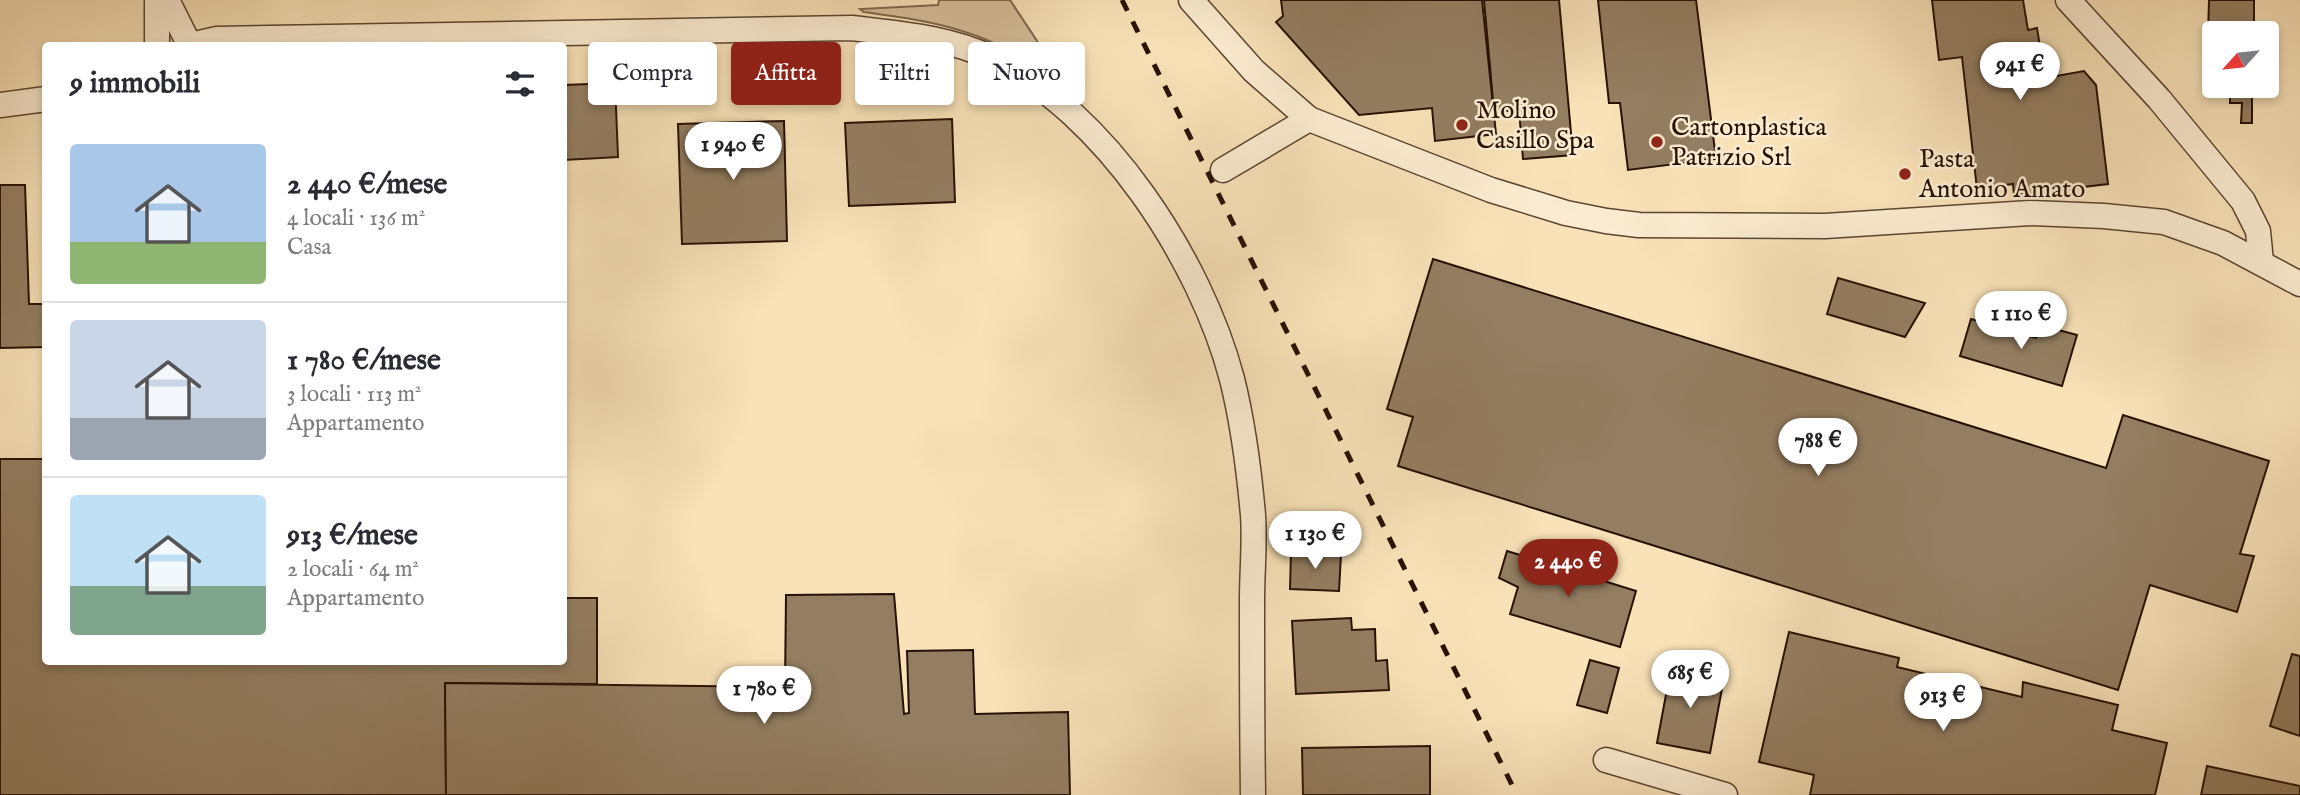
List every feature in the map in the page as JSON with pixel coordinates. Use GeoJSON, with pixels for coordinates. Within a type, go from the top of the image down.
{"type":"FeatureCollection","features":[{"type":"Feature","properties":{"kind":"street"},"geometry":{"type":"LineString","coordinates":[[157,42],[158,0]]}},
{"type":"Feature","properties":{"kind":"street"},"geometry":{"type":"LineString","coordinates":[[167,0],[187,42]]}},
{"type":"Feature","properties":{"kind":"street"},"geometry":{"type":"LineString","coordinates":[[1191,0],[1254,71],[1309,119],[1491,190],[1566,213],[1639,225],[1825,226],[2030,214],[2104,216],[2164,222],[2222,243],[2300,284]]}},
{"type":"Feature","properties":{"kind":"street"},"geometry":{"type":"LineString","coordinates":[[2068,0],[2159,99],[2243,201],[2258,231],[2261,262]]}},
{"type":"Feature","properties":{"kind":"street"},"geometry":{"type":"LineString","coordinates":[[210,42],[231,39],[852,28],[952,44],[991,58],[1023,76],[1094,136],[1124,169],[1154,211],[1210,318],[1232,380],[1253,517],[1252,795]]}},
{"type":"Feature","properties":{"kind":"street"},"geometry":{"type":"LineString","coordinates":[[0,105],[42,100]]}},
{"type":"Feature","properties":{"kind":"street"},"geometry":{"type":"LineString","coordinates":[[1223,170],[1309,119]]}},
{"type":"Feature","properties":{"kind":"street"},"geometry":{"type":"LineString","coordinates":[[1606,760],[1725,795]]}},
{"type":"Feature","properties":{"kind":"shaded area"},"geometry":{"type":"Polygon","coordinates":[[[939,0],[1010,0],[1038,42],[991,42],[960,30],[913,19],[864,12],[860,9],[938,5],[939,0]]]}},
{"type":"Feature","properties":{"kind":"building"},"geometry":{"type":"Polygon","coordinates":[[[1281,0],[1482,0],[1496,134],[1435,141],[1432,108],[1359,115],[1276,22],[1283,16],[1281,0]]]}},
{"type":"Feature","properties":{"kind":"building"},"geometry":{"type":"Polygon","coordinates":[[[1484,0],[1559,0],[1573,155],[1523,159],[1519,110],[1494,112],[1484,0]]]}},
{"type":"Feature","properties":{"kind":"building"},"geometry":{"type":"Polygon","coordinates":[[[1598,0],[1696,0],[1716,159],[1628,170],[1620,103],[1609,103],[1598,0]]]}},
{"type":"Feature","properties":{"kind":"building"},"geometry":{"type":"Polygon","coordinates":[[[1932,0],[2023,0],[2028,30],[2037,28],[2045,78],[2084,71],[2096,85],[2108,184],[2014,195],[2013,184],[1977,189],[1962,57],[1939,60],[1932,0]]]}},
{"type":"Feature","properties":{"kind":"building"},"geometry":{"type":"Polygon","coordinates":[[[2209,0],[2254,0],[2254,21],[2208,21],[2209,0]]]}},
{"type":"Feature","properties":{"kind":"building"},"geometry":{"type":"Polygon","coordinates":[[[588,84],[588,105],[616,105],[618,157],[567,160],[567,85],[588,84]]]}},
{"type":"Feature","properties":{"kind":"building"},"geometry":{"type":"Polygon","coordinates":[[[2230,98],[2252,98],[2252,123],[2241,123],[2242,103],[2230,103],[2230,98]]]}},
{"type":"Feature","properties":{"kind":"building"},"geometry":{"type":"Polygon","coordinates":[[[952,119],[955,202],[849,206],[845,123],[952,119]]]}},
{"type":"Feature","properties":{"kind":"building"},"geometry":{"type":"Polygon","coordinates":[[[784,121],[787,241],[682,244],[678,124],[784,121]]]}},
{"type":"Feature","properties":{"kind":"building"},"geometry":{"type":"Polygon","coordinates":[[[0,185],[25,185],[29,304],[42,304],[42,347],[0,348],[0,185]]]}},
{"type":"Feature","properties":{"kind":"building"},"geometry":{"type":"Polygon","coordinates":[[[1433,259],[2106,468],[2123,415],[2269,461],[2240,554],[2254,556],[2237,612],[2150,585],[2118,690],[1398,466],[1413,417],[1387,409],[1433,259]]]}},
{"type":"Feature","properties":{"kind":"building"},"geometry":{"type":"Polygon","coordinates":[[[1838,278],[1925,303],[1905,337],[1827,314],[1838,278]]]}},
{"type":"Feature","properties":{"kind":"building"},"geometry":{"type":"Polygon","coordinates":[[[1971,319],[2036,338],[2040,325],[2077,335],[2062,386],[1960,356],[1971,319]]]}},
{"type":"Feature","properties":{"kind":"building"},"geometry":{"type":"Polygon","coordinates":[[[0,459],[42,459],[42,665],[567,665],[567,598],[597,598],[597,684],[445,683],[446,795],[0,795],[0,459]]]}},
{"type":"Feature","properties":{"kind":"building"},"geometry":{"type":"Polygon","coordinates":[[[1507,551],[1636,591],[1620,647],[1510,614],[1518,587],[1499,578],[1507,551]]]}},
{"type":"Feature","properties":{"kind":"building"},"geometry":{"type":"Polygon","coordinates":[[[1291,552],[1341,554],[1339,591],[1290,589],[1291,552]]]}},
{"type":"Feature","properties":{"kind":"building"},"geometry":{"type":"Polygon","coordinates":[[[894,594],[904,714],[909,713],[907,651],[973,650],[975,714],[1068,712],[1070,795],[446,795],[445,683],[785,687],[786,595],[894,594]]]}},
{"type":"Feature","properties":{"kind":"building"},"geometry":{"type":"Polygon","coordinates":[[[1351,618],[1352,630],[1375,629],[1376,661],[1387,660],[1389,690],[1296,694],[1292,621],[1351,618]]]}},
{"type":"Feature","properties":{"kind":"building"},"geometry":{"type":"Polygon","coordinates":[[[1789,632],[1899,658],[1897,667],[2022,697],[2023,682],[2118,705],[2112,730],[2167,743],[2155,795],[1810,795],[1814,775],[1759,762],[1789,632]]]}},
{"type":"Feature","properties":{"kind":"building"},"geometry":{"type":"Polygon","coordinates":[[[2292,654],[2300,656],[2300,736],[2270,726],[2292,654]]]}},
{"type":"Feature","properties":{"kind":"building"},"geometry":{"type":"Polygon","coordinates":[[[1590,660],[1619,668],[1607,713],[1577,705],[1590,660]]]}},
{"type":"Feature","properties":{"kind":"building"},"geometry":{"type":"Polygon","coordinates":[[[1671,668],[1724,678],[1710,753],[1657,743],[1671,668]]]}},
{"type":"Feature","properties":{"kind":"building"},"geometry":{"type":"Polygon","coordinates":[[[1430,746],[1430,795],[1303,795],[1302,748],[1430,746]]]}},
{"type":"Feature","properties":{"kind":"building"},"geometry":{"type":"Polygon","coordinates":[[[2207,766],[2300,786],[2300,795],[2201,795],[2207,766]]]}},
{"type":"Feature","properties":{"kind":"railway"},"geometry":{"type":"LineString","coordinates":[[1122,0],[1517,795]]}},
{"type":"Feature","properties":{"kind":"place","name":"Molino Casillo Spa"},"geometry":{"type":"Point","coordinates":[1462,125]}},
{"type":"Feature","properties":{"kind":"place","name":"Cartonplastica Patrizio Srl"},"geometry":{"type":"Point","coordinates":[1657,142]}},
{"type":"Feature","properties":{"kind":"place","name":"Pasta Antonio Amato"},"geometry":{"type":"Point","coordinates":[1905,174]}}]}
